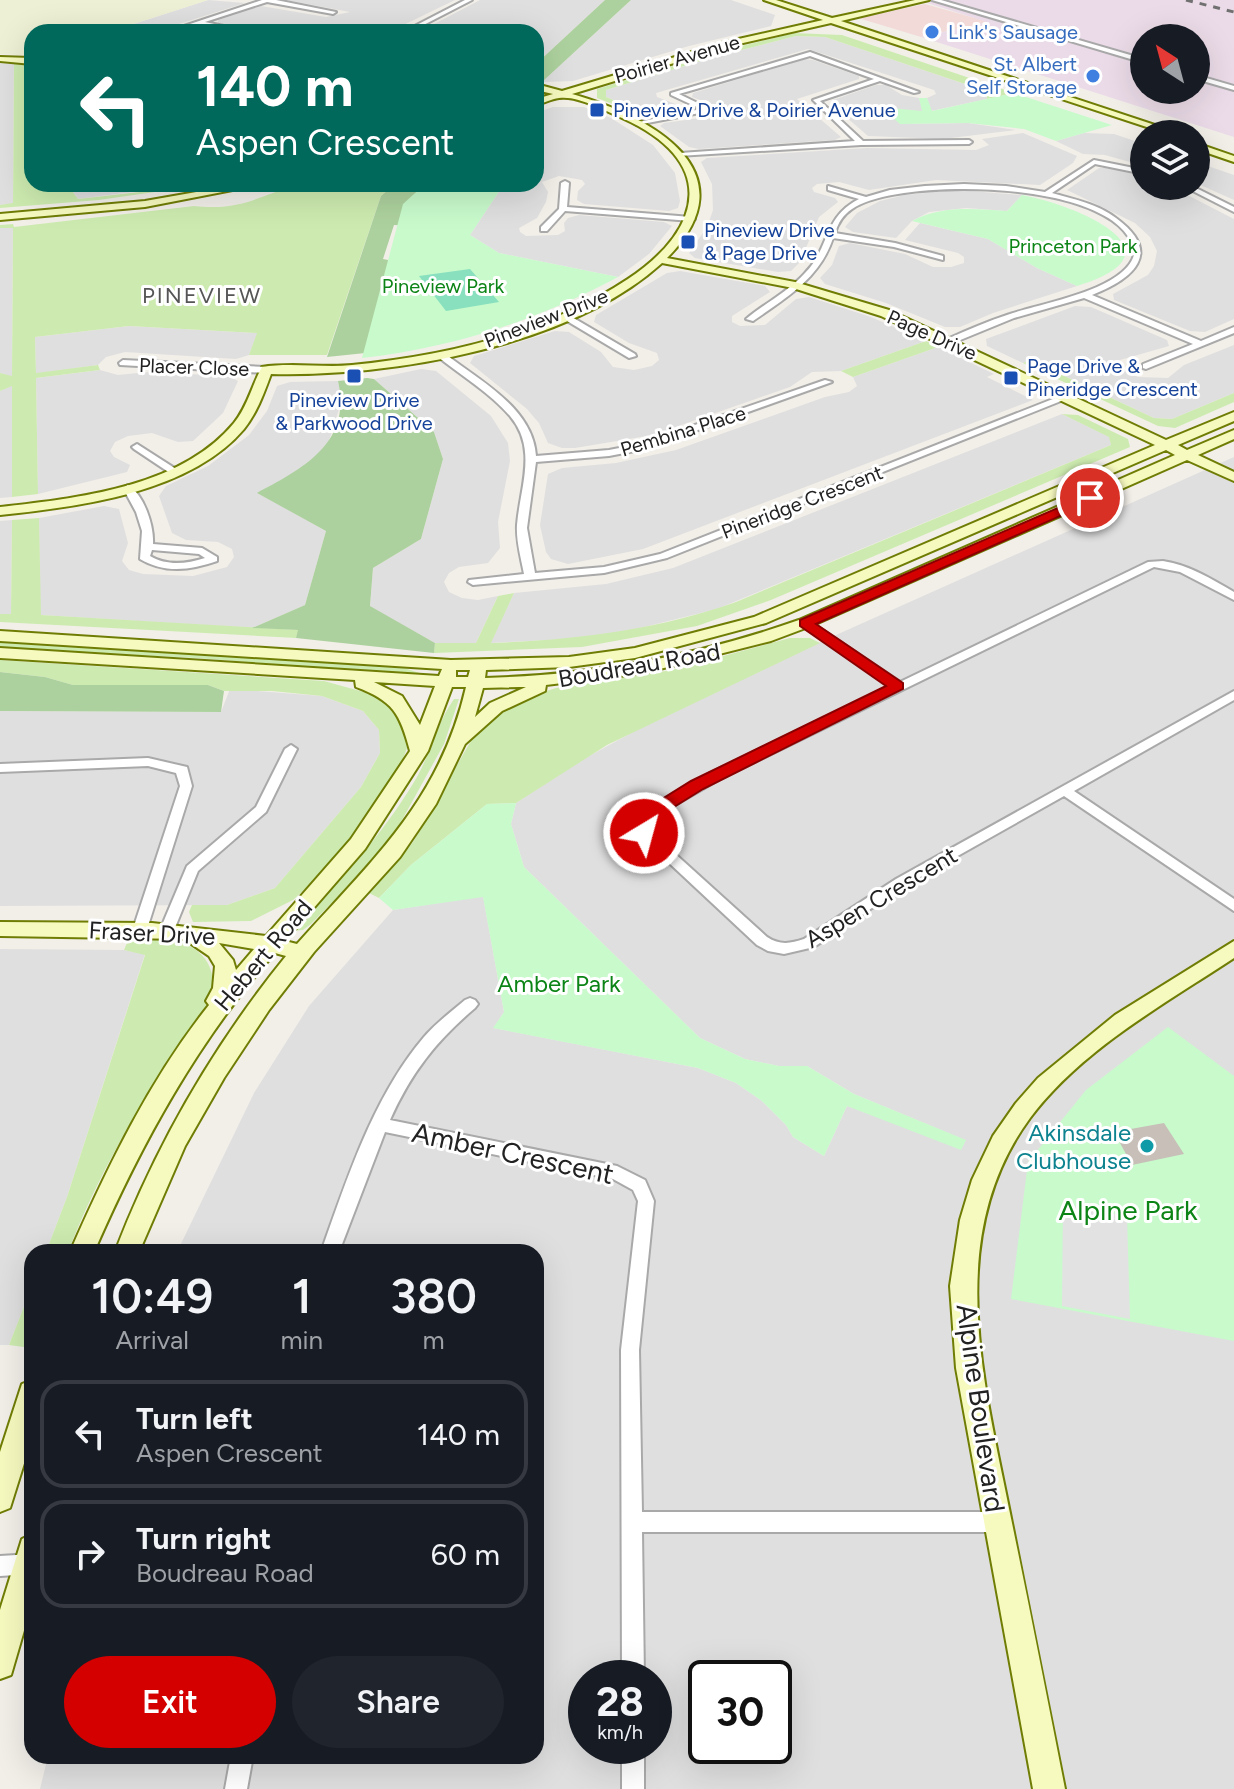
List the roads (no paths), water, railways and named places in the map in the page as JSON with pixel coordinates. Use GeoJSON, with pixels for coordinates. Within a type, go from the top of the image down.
{"type":"FeatureCollection","features":[{"type":"Feature","properties":{"kind":"main road","name":"Poirier Avenue"},"geometry":{"type":"LineString","coordinates":[[544,99],[759,36],[925,0]]}},
{"type":"Feature","properties":{"kind":"main road"},"geometry":{"type":"LineString","coordinates":[[764,2],[1133,120]]}},
{"type":"Feature","properties":{"kind":"main road"},"geometry":{"type":"LineString","coordinates":[[824,21],[1130,124]]}},
{"type":"Feature","properties":{"kind":"main road"},"geometry":{"type":"LineString","coordinates":[[759,36],[819,30],[865,37]]}},
{"type":"Feature","properties":{"kind":"main road"},"geometry":{"type":"LineString","coordinates":[[0,59],[24,60]]}},
{"type":"Feature","properties":{"kind":"main road"},"geometry":{"type":"LineString","coordinates":[[544,89],[637,123],[680,155],[690,171],[695,189],[691,219]]}},
{"type":"Feature","properties":{"kind":"main road"},"geometry":{"type":"LineString","coordinates":[[1210,144],[1234,152]]}},
{"type":"Feature","properties":{"kind":"main road"},"geometry":{"type":"LineString","coordinates":[[1210,151],[1234,159]]}},
{"type":"Feature","properties":{"kind":"main road"},"geometry":{"type":"LineString","coordinates":[[0,217],[145,204],[213,192]]}},
{"type":"Feature","properties":{"kind":"main road","name":"Pineview Drive"},"geometry":{"type":"LineString","coordinates":[[266,370],[359,369],[441,355],[565,316],[624,288],[662,260],[691,219]]}},
{"type":"Feature","properties":{"kind":"main road","name":"Page Drive"},"geometry":{"type":"LineString","coordinates":[[662,260],[795,285],[864,305],[950,341],[1234,477]]}},
{"type":"Feature","properties":{"kind":"main road"},"geometry":{"type":"LineString","coordinates":[[0,511],[128,488],[173,471],[203,455],[237,429],[254,400],[266,370]]}},
{"type":"Feature","properties":{"kind":"main road","name":"Boudreau Road"},"geometry":{"type":"LineString","coordinates":[[477,674],[613,656],[667,646],[738,627],[809,600],[1234,416]]}},
{"type":"Feature","properties":{"kind":"main road","name":"Boudreau Road"},"geometry":{"type":"LineString","coordinates":[[0,653],[341,676],[477,674],[553,681],[679,663],[739,647],[805,623],[1234,434]]}},
{"type":"Feature","properties":{"kind":"main road","name":"Boudreau Road"},"geometry":{"type":"LineString","coordinates":[[0,636],[122,642],[449,674]]}},
{"type":"Feature","properties":{"kind":"main road","name":"Hebert Road"},"geometry":{"type":"LineString","coordinates":[[86,1244],[156,1101],[203,1028],[269,943],[358,844],[419,751],[449,674]]}},
{"type":"Feature","properties":{"kind":"main road","name":"Hebert Road"},"geometry":{"type":"LineString","coordinates":[[130,1244],[142,1210],[208,1083],[246,1025],[301,952],[401,843],[457,743],[477,674]]}},
{"type":"Feature","properties":{"kind":"main road"},"geometry":{"type":"LineString","coordinates":[[341,676],[388,692],[408,713],[419,751]]}},
{"type":"Feature","properties":{"kind":"main road"},"geometry":{"type":"LineString","coordinates":[[457,743],[496,707],[553,681]]}},
{"type":"Feature","properties":{"kind":"main road","name":"Fraser Drive"},"geometry":{"type":"LineString","coordinates":[[0,929],[174,930],[269,943],[301,952]]}},
{"type":"Feature","properties":{"kind":"main road"},"geometry":{"type":"LineString","coordinates":[[174,930],[216,951],[226,965],[224,988],[203,1028]]}},
{"type":"Feature","properties":{"kind":"main road","name":"Alpine Boulevard"},"geometry":{"type":"LineString","coordinates":[[1049,1789],[973,1386],[964,1309],[968,1241],[989,1171],[1022,1112],[1061,1069],[1234,948]]}},
{"type":"Feature","properties":{"kind":"main road"},"geometry":{"type":"LineString","coordinates":[[0,1498],[24,1419]]}},
{"type":"Feature","properties":{"kind":"main road"},"geometry":{"type":"LineString","coordinates":[[0,1664],[23,1561]]}},
{"type":"Feature","properties":{"kind":"street"},"geometry":{"type":"LineString","coordinates":[[196,24],[267,0],[333,12]]}},
{"type":"Feature","properties":{"kind":"street"},"geometry":{"type":"LineString","coordinates":[[422,24],[469,0]]}},
{"type":"Feature","properties":{"kind":"street"},"geometry":{"type":"LineString","coordinates":[[935,0],[1130,57]]}},
{"type":"Feature","properties":{"kind":"street"},"geometry":{"type":"LineString","coordinates":[[199,23],[205,24]]}},
{"type":"Feature","properties":{"kind":"street"},"geometry":{"type":"LineString","coordinates":[[637,123],[708,110],[673,94],[810,54],[916,92]]}},
{"type":"Feature","properties":{"kind":"street"},"geometry":{"type":"LineString","coordinates":[[861,143],[816,100],[880,79]]}},
{"type":"Feature","properties":{"kind":"street"},"geometry":{"type":"LineString","coordinates":[[1210,81],[1234,88]]}},
{"type":"Feature","properties":{"kind":"street"},"geometry":{"type":"LineString","coordinates":[[680,155],[861,143],[969,142]]}},
{"type":"Feature","properties":{"kind":"street"},"geometry":{"type":"LineString","coordinates":[[1046,194],[1094,162],[1130,169]]}},
{"type":"Feature","properties":{"kind":"street"},"geometry":{"type":"LineString","coordinates":[[544,229],[563,209],[565,183]]}},
{"type":"Feature","properties":{"kind":"street"},"geometry":{"type":"LineString","coordinates":[[750,319],[816,265],[833,223],[841,213],[865,199],[905,189],[960,185],[1046,194],[1103,214],[1120,225],[1135,242],[1138,254],[1129,272],[1114,282],[1001,320],[950,341]]}},
{"type":"Feature","properties":{"kind":"street"},"geometry":{"type":"LineString","coordinates":[[831,188],[865,199]]}},
{"type":"Feature","properties":{"kind":"street"},"geometry":{"type":"LineString","coordinates":[[1210,198],[1234,210]]}},
{"type":"Feature","properties":{"kind":"street"},"geometry":{"type":"LineString","coordinates":[[563,209],[691,219]]}},
{"type":"Feature","properties":{"kind":"street"},"geometry":{"type":"LineString","coordinates":[[830,235],[895,245],[940,258]]}},
{"type":"Feature","properties":{"kind":"street"},"geometry":{"type":"LineString","coordinates":[[1082,294],[1201,344]]}},
{"type":"Feature","properties":{"kind":"street"},"geometry":{"type":"LineString","coordinates":[[565,316],[632,356]]}},
{"type":"Feature","properties":{"kind":"street"},"geometry":{"type":"LineString","coordinates":[[1146,366],[1234,330]]}},
{"type":"Feature","properties":{"kind":"street"},"geometry":{"type":"LineString","coordinates":[[441,355],[519,421],[528,436],[533,459],[522,529],[530,577]]}},
{"type":"Feature","properties":{"kind":"street","name":"Placer Close"},"geometry":{"type":"LineString","coordinates":[[123,363],[266,370]]}},
{"type":"Feature","properties":{"kind":"street","name":"Pembina Place"},"geometry":{"type":"LineString","coordinates":[[533,459],[642,447],[828,382]]}},
{"type":"Feature","properties":{"kind":"street","name":"Pineridge Crescent"},"geometry":{"type":"LineString","coordinates":[[473,582],[604,570],[663,556],[1066,397]]}},
{"type":"Feature","properties":{"kind":"street"},"geometry":{"type":"LineString","coordinates":[[137,447],[173,471]]}},
{"type":"Feature","properties":{"kind":"street"},"geometry":{"type":"LineString","coordinates":[[128,488],[149,534],[149,547],[144,557],[153,563],[194,566],[213,559],[202,551],[149,547]]}},
{"type":"Feature","properties":{"kind":"street","name":"Aspen Crescent"},"geometry":{"type":"LineString","coordinates":[[1234,597],[1178,567],[1152,564],[697,785],[652,813],[644,824],[644,833],[762,941],[775,948],[792,949],[809,943],[888,890],[1234,695]]}},
{"type":"Feature","properties":{"kind":"street"},"geometry":{"type":"LineString","coordinates":[[805,623],[898,686]]}},
{"type":"Feature","properties":{"kind":"street"},"geometry":{"type":"LineString","coordinates":[[174,930],[192,869],[261,809],[291,749]]}},
{"type":"Feature","properties":{"kind":"street"},"geometry":{"type":"LineString","coordinates":[[0,768],[148,762],[182,770],[186,786],[140,929]]}},
{"type":"Feature","properties":{"kind":"street"},"geometry":{"type":"LineString","coordinates":[[1064,790],[1234,906]]}},
{"type":"Feature","properties":{"kind":"street","name":"Amber Crescent"},"geometry":{"type":"LineString","coordinates":[[333,1244],[381,1125],[424,1049],[470,1004]]}},
{"type":"Feature","properties":{"kind":"street","name":"Amber Crescent"},"geometry":{"type":"LineString","coordinates":[[381,1125],[617,1173],[639,1185],[644,1192],[646,1212],[630,1324],[633,1660]]}},
{"type":"Feature","properties":{"kind":"street"},"geometry":{"type":"LineString","coordinates":[[632,1522],[998,1522]]}},
{"type":"Feature","properties":{"kind":"street"},"geometry":{"type":"LineString","coordinates":[[236,1789],[241,1764]]}},
{"type":"Feature","properties":{"kind":"street"},"geometry":{"type":"LineString","coordinates":[[633,1764],[633,1789]]}},
{"type":"Feature","properties":{"kind":"railway"},"geometry":{"type":"LineString","coordinates":[[1186,0],[1234,12]]}},
{"type":"Feature","properties":{"kind":"place","name":"Link's Sausage"},"geometry":{"type":"Point","coordinates":[932,32]}},
{"type":"Feature","properties":{"kind":"place","name":"St. Albert Self Storage"},"geometry":{"type":"Point","coordinates":[1093,76]}},
{"type":"Feature","properties":{"kind":"place","name":"Pineview Drive & Poirier Avenue"},"geometry":{"type":"Point","coordinates":[597,110]}},
{"type":"Feature","properties":{"kind":"place","name":"Pineview Drive & Page Drive"},"geometry":{"type":"Point","coordinates":[688,242]}},
{"type":"Feature","properties":{"kind":"place","name":"Pineview Drive & Parkwood Drive"},"geometry":{"type":"Point","coordinates":[354,376]}},
{"type":"Feature","properties":{"kind":"place","name":"Page Drive & Pineridge Crescent"},"geometry":{"type":"Point","coordinates":[1011,378]}},
{"type":"Feature","properties":{"kind":"place","name":"Akinsdale Clubhouse"},"geometry":{"type":"Point","coordinates":[1147,1146]}},
{"type":"Feature","properties":{"kind":"district","name":"PINEVIEW"},"geometry":{"type":"Point","coordinates":[202,295]}},
{"type":"Feature","properties":{"kind":"park label","name":"Princeton Park"},"geometry":{"type":"Point","coordinates":[1073,246]}},
{"type":"Feature","properties":{"kind":"park label","name":"Pineview Park"},"geometry":{"type":"Point","coordinates":[443,286]}},
{"type":"Feature","properties":{"kind":"park label","name":"Amber Park"},"geometry":{"type":"Point","coordinates":[559,983]}},
{"type":"Feature","properties":{"kind":"park label","name":"Alpine Park"},"geometry":{"type":"Point","coordinates":[1128,1210]}}]}
